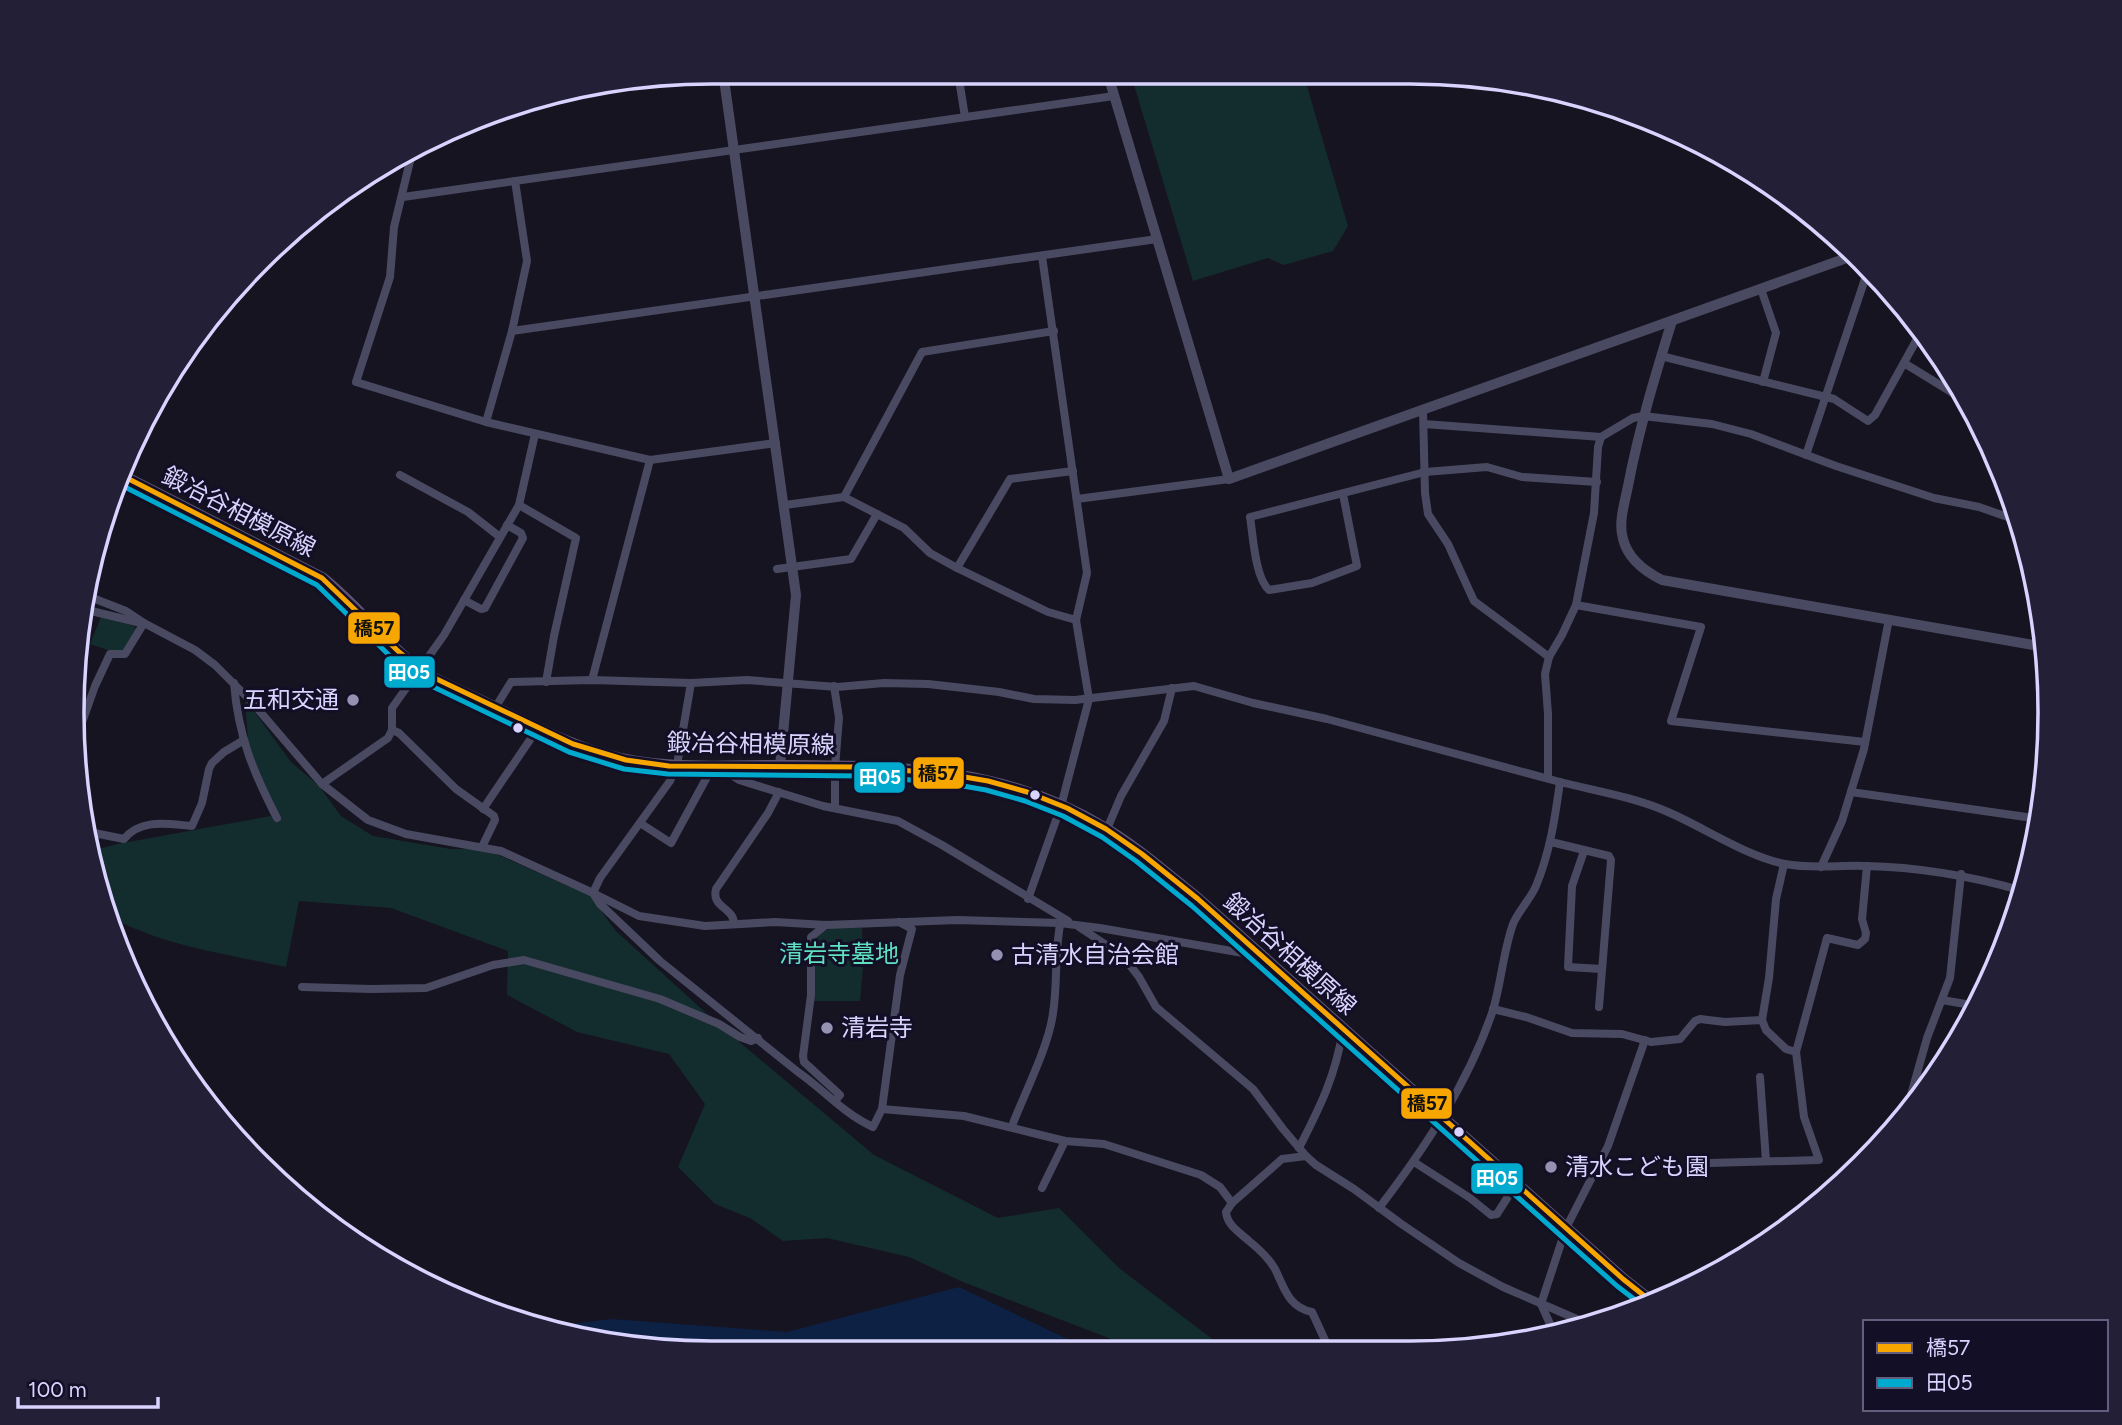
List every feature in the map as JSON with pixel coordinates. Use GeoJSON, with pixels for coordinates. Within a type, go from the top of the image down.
{"type":"FeatureCollection","features":[{"type":"Feature","properties":{"kind":"main road","name":"鍛冶谷相模原線"},"geometry":{"type":"LineString","coordinates":[[129,479],[322,578],[419,669],[575,745],[607,755],[677,765],[901,768],[965,775],[1009,786],[1061,806],[1107,829],[1150,859],[1263,957],[1643,1296]]}},
{"type":"Feature","properties":{"kind":"street"},"geometry":{"type":"LineString","coordinates":[[725,84],[794,567],[796,595],[780,766]]}},
{"type":"Feature","properties":{"kind":"street"},"geometry":{"type":"LineString","coordinates":[[960,84],[965,117]]}},
{"type":"Feature","properties":{"kind":"street"},"geometry":{"type":"LineString","coordinates":[[1111,84],[1228,479]]}},
{"type":"Feature","properties":{"kind":"street"},"geometry":{"type":"LineString","coordinates":[[403,197],[1114,96]]}},
{"type":"Feature","properties":{"kind":"street"},"geometry":{"type":"LineString","coordinates":[[410,162],[394,227],[390,277],[355,382],[486,422],[650,460],[776,443]]}},
{"type":"Feature","properties":{"kind":"street"},"geometry":{"type":"LineString","coordinates":[[486,422],[512,331],[527,261],[515,181]]}},
{"type":"Feature","properties":{"kind":"street"},"geometry":{"type":"LineString","coordinates":[[512,331],[1157,239]]}},
{"type":"Feature","properties":{"kind":"street"},"geometry":{"type":"LineString","coordinates":[[1028,899],[1061,806],[1089,699],[1076,620],[1087,573],[1042,256]]}},
{"type":"Feature","properties":{"kind":"street"},"geometry":{"type":"LineString","coordinates":[[1077,499],[1228,479],[1844,259]]}},
{"type":"Feature","properties":{"kind":"street"},"geometry":{"type":"LineString","coordinates":[[1806,455],[1865,280]]}},
{"type":"Feature","properties":{"kind":"street"},"geometry":{"type":"LineString","coordinates":[[1761,289],[1776,333],[1763,382]]}},
{"type":"Feature","properties":{"kind":"street"},"geometry":{"type":"LineString","coordinates":[[1672,321],[1643,416],[1622,517],[1622,538],[1636,563],[1647,573],[1662,580],[2034,645]]}},
{"type":"Feature","properties":{"kind":"street"},"geometry":{"type":"LineString","coordinates":[[844,497],[922,352],[1054,331]]}},
{"type":"Feature","properties":{"kind":"street"},"geometry":{"type":"LineString","coordinates":[[1661,356],[1834,399],[1868,421],[1875,415],[1916,341]]}},
{"type":"Feature","properties":{"kind":"street"},"geometry":{"type":"LineString","coordinates":[[1904,363],[1950,391]]}},
{"type":"Feature","properties":{"kind":"street"},"geometry":{"type":"LineString","coordinates":[[1423,410],[1428,513],[1448,544],[1474,601],[1549,657]]}},
{"type":"Feature","properties":{"kind":"street"},"geometry":{"type":"LineString","coordinates":[[1424,424],[1601,437],[1622,423],[1643,416],[1712,424],[1934,498],[1979,507],[2007,517]]}},
{"type":"Feature","properties":{"kind":"street"},"geometry":{"type":"LineString","coordinates":[[322,784],[388,738],[392,730],[392,708],[444,635],[519,505],[535,434]]}},
{"type":"Feature","properties":{"kind":"street"},"geometry":{"type":"LineString","coordinates":[[1548,777],[1545,674],[1549,657],[1576,605],[1594,513],[1601,437]]}},
{"type":"Feature","properties":{"kind":"street"},"geometry":{"type":"LineString","coordinates":[[592,680],[650,460]]}},
{"type":"Feature","properties":{"kind":"street"},"geometry":{"type":"LineString","coordinates":[[1343,494],[1357,566],[1312,583],[1269,590],[1264,585],[1256,560],[1250,517],[1425,472],[1487,467],[1522,477],[1597,482]]}},
{"type":"Feature","properties":{"kind":"street"},"geometry":{"type":"LineString","coordinates":[[957,568],[1010,479],[1073,471]]}},
{"type":"Feature","properties":{"kind":"street"},"geometry":{"type":"LineString","coordinates":[[400,475],[468,512],[500,537]]}},
{"type":"Feature","properties":{"kind":"street"},"geometry":{"type":"LineString","coordinates":[[785,505],[844,497],[904,528],[930,553],[957,568],[1048,612],[1076,620]]}},
{"type":"Feature","properties":{"kind":"street"},"geometry":{"type":"LineString","coordinates":[[519,505],[576,538],[546,682]]}},
{"type":"Feature","properties":{"kind":"street"},"geometry":{"type":"LineString","coordinates":[[777,569],[851,559],[877,514]]}},
{"type":"Feature","properties":{"kind":"street"},"geometry":{"type":"LineString","coordinates":[[464,600],[481,609],[485,608],[523,538],[521,533],[507,525]]}},
{"type":"Feature","properties":{"kind":"street"},"geometry":{"type":"LineString","coordinates":[[94,599],[125,611],[195,650],[234,683],[322,784],[368,820],[406,834],[501,851],[587,892],[593,892],[639,916],[705,926],[802,922],[826,925],[898,921],[1061,921]]}},
{"type":"Feature","properties":{"kind":"street"},"geometry":{"type":"LineString","coordinates":[[1576,605],[1701,627],[1671,721],[1865,742]]}},
{"type":"Feature","properties":{"kind":"street"},"geometry":{"type":"LineString","coordinates":[[92,611],[144,623]]}},
{"type":"Feature","properties":{"kind":"street"},"geometry":{"type":"LineString","coordinates":[[1821,867],[1842,821],[1865,742],[1889,618]]}},
{"type":"Feature","properties":{"kind":"street"},"geometry":{"type":"LineString","coordinates":[[84,717],[110,654],[125,654],[144,623]]}},
{"type":"Feature","properties":{"kind":"street"},"geometry":{"type":"LineString","coordinates":[[495,708],[511,682],[592,680],[691,683],[747,680],[834,686],[928,684],[1046,700],[1089,699],[1194,686],[1253,703],[1326,719],[1474,761],[1627,798],[1667,811],[1747,850],[1784,864],[1821,867],[1867,866],[1961,874],[2013,888]]}},
{"type":"Feature","properties":{"kind":"street"},"geometry":{"type":"LineString","coordinates":[[234,683],[244,740],[256,778],[277,818]]}},
{"type":"Feature","properties":{"kind":"street"},"geometry":{"type":"LineString","coordinates":[[593,892],[600,878],[670,781],[677,765],[691,683]]}},
{"type":"Feature","properties":{"kind":"street"},"geometry":{"type":"LineString","coordinates":[[834,686],[839,718],[835,808]]}},
{"type":"Feature","properties":{"kind":"street"},"geometry":{"type":"LineString","coordinates":[[1107,829],[1121,796],[1164,721],[1172,688]]}},
{"type":"Feature","properties":{"kind":"street"},"geometry":{"type":"LineString","coordinates":[[483,809],[538,728]]}},
{"type":"Feature","properties":{"kind":"street"},"geometry":{"type":"LineString","coordinates":[[392,730],[399,733],[456,789],[494,816],[495,820],[482,847]]}},
{"type":"Feature","properties":{"kind":"street"},"geometry":{"type":"LineString","coordinates":[[96,833],[124,839],[139,826],[192,826],[202,803],[212,762],[244,740]]}},
{"type":"Feature","properties":{"kind":"street"},"geometry":{"type":"LineString","coordinates":[[640,823],[671,843],[719,766],[738,780],[835,808],[884,817],[910,827],[1061,921],[1076,926],[1263,957]]}},
{"type":"Feature","properties":{"kind":"street"},"geometry":{"type":"LineString","coordinates":[[1379,1208],[1414,1162],[1459,1086],[1493,1009],[1512,924],[1527,905],[1536,887],[1551,842],[1560,782]]}},
{"type":"Feature","properties":{"kind":"street"},"geometry":{"type":"LineString","coordinates":[[734,924],[735,919],[731,913],[716,902],[716,889],[768,813],[779,792]]}},
{"type":"Feature","properties":{"kind":"street"},"geometry":{"type":"LineString","coordinates":[[1851,792],[2029,818]]}},
{"type":"Feature","properties":{"kind":"street"},"geometry":{"type":"LineString","coordinates":[[1551,842],[1609,856],[1611,860],[1599,1007]]}},
{"type":"Feature","properties":{"kind":"street"},"geometry":{"type":"LineString","coordinates":[[1584,851],[1572,886],[1568,967],[1602,970]]}},
{"type":"Feature","properties":{"kind":"street"},"geometry":{"type":"LineString","coordinates":[[1784,864],[1776,899],[1769,978],[1762,1020],[1766,1030],[1786,1049],[1796,1052]]}},
{"type":"Feature","properties":{"kind":"street"},"geometry":{"type":"LineString","coordinates":[[1710,1163],[1819,1160],[1804,1117],[1796,1052],[1827,938],[1858,944],[1865,939],[1863,919],[1867,866]]}},
{"type":"Feature","properties":{"kind":"street"},"geometry":{"type":"LineString","coordinates":[[1913,1088],[1927,1038],[1950,978],[1961,874]]}},
{"type":"Feature","properties":{"kind":"street"},"geometry":{"type":"LineString","coordinates":[[593,892],[600,904],[660,961],[758,1038],[843,1110],[873,1127],[882,1109],[900,975],[912,929],[898,921]]}},
{"type":"Feature","properties":{"kind":"street"},"geometry":{"type":"LineString","coordinates":[[1012,1126],[1054,1013],[1055,949],[1061,921]]}},
{"type":"Feature","properties":{"kind":"street"},"geometry":{"type":"LineString","coordinates":[[826,925],[811,937],[811,995],[803,1056],[804,1062],[840,1094],[835,1101]]}},
{"type":"Feature","properties":{"kind":"street"},"geometry":{"type":"LineString","coordinates":[[1076,926],[1123,956],[1139,977],[1152,1002],[1254,1088],[1306,1156],[1447,1256],[1503,1287],[1576,1319]]}},
{"type":"Feature","properties":{"kind":"street"},"geometry":{"type":"LineString","coordinates":[[302,987],[426,988],[493,965],[524,960],[660,999],[751,1041],[758,1038]]}},
{"type":"Feature","properties":{"kind":"street"},"geometry":{"type":"LineString","coordinates":[[1942,1000],[1966,1004]]}},
{"type":"Feature","properties":{"kind":"street"},"geometry":{"type":"LineString","coordinates":[[1493,1009],[1572,1033],[1622,1034],[1659,1042],[1680,1039],[1700,1018],[1724,1022],[1762,1020]]}},
{"type":"Feature","properties":{"kind":"street"},"geometry":{"type":"LineString","coordinates":[[1299,1148],[1326,1095],[1337,1063],[1342,1029]]}},
{"type":"Feature","properties":{"kind":"street"},"geometry":{"type":"LineString","coordinates":[[1550,1325],[1541,1304],[1566,1228],[1612,1136],[1645,1040]]}},
{"type":"Feature","properties":{"kind":"street"},"geometry":{"type":"LineString","coordinates":[[1760,1077],[1766,1161]]}},
{"type":"Feature","properties":{"kind":"street"},"geometry":{"type":"LineString","coordinates":[[882,1109],[964,1116],[1065,1140],[1104,1144],[1185,1169],[1220,1186],[1232,1203]]}},
{"type":"Feature","properties":{"kind":"street"},"geometry":{"type":"LineString","coordinates":[[1042,1188],[1065,1140]]}},
{"type":"Feature","properties":{"kind":"street"},"geometry":{"type":"LineString","coordinates":[[1306,1156],[1282,1159],[1232,1203],[1226,1212],[1230,1223],[1264,1254],[1288,1298],[1303,1310],[1312,1312],[1325,1341]]}},
{"type":"Feature","properties":{"kind":"street"},"geometry":{"type":"LineString","coordinates":[[1414,1162],[1491,1215],[1497,1214],[1516,1184]]}},
{"type":"Feature","properties":{"kind":"green space"},"geometry":{"type":"Polygon","coordinates":[[[1134,84],[1306,84],[1348,226],[1333,251],[1284,265],[1268,258],[1193,281],[1134,84]]]}},
{"type":"Feature","properties":{"kind":"green space"},"geometry":{"type":"Polygon","coordinates":[[[101,617],[134,626],[137,630],[124,650],[108,650],[90,644],[101,617]]]}},
{"type":"Feature","properties":{"kind":"green space"},"geometry":{"type":"Polygon","coordinates":[[[245,699],[291,762],[319,786],[341,816],[373,836],[451,849],[485,849],[590,896],[616,931],[718,1024],[874,1155],[998,1218],[1059,1208],[1119,1268],[1215,1341],[1116,1341],[963,1282],[909,1257],[827,1238],[783,1241],[750,1218],[715,1204],[678,1167],[705,1104],[669,1054],[577,1032],[507,995],[508,951],[391,908],[299,901],[286,967],[173,942],[119,921],[99,849],[271,816],[250,767],[245,699]]]}},
{"type":"Feature","properties":{"kind":"green space","name":"清岩寺墓地"},"geometry":{"type":"Polygon","coordinates":[[[831,928],[862,928],[860,1001],[814,1001],[814,941],[819,934],[831,928]]]}},
{"type":"Feature","properties":{"kind":"water"},"geometry":{"type":"Polygon","coordinates":[[[959,1287],[1071,1341],[671,1340],[630,1336],[569,1324],[611,1319],[787,1332],[959,1287]]]}},
{"type":"Feature","properties":{"kind":"transit line","name":"橋57"},"geometry":{"type":"LineString","coordinates":[[129,479],[322,578],[399,652],[426,674],[573,744],[626,760],[669,766],[864,767],[947,774],[988,781],[1027,792],[1067,808],[1106,829],[1198,899],[1644,1295]]}},
{"type":"Feature","properties":{"kind":"transit line","name":"田05"},"geometry":{"type":"LineString","coordinates":[[126,488],[317,585],[393,659],[421,681],[569,752],[624,769],[668,774],[864,776],[946,783],[986,790],[1063,816],[1102,837],[1192,906],[1634,1299]]}},
{"type":"Feature","properties":{"kind":"place","name":"五和交通"},"geometry":{"type":"Point","coordinates":[353,700]}},
{"type":"Feature","properties":{"kind":"place","name":"古清水自治会館"},"geometry":{"type":"Point","coordinates":[997,955]}},
{"type":"Feature","properties":{"kind":"place","name":"清岩寺"},"geometry":{"type":"Point","coordinates":[827,1028]}},
{"type":"Feature","properties":{"kind":"place","name":"清水こども園"},"geometry":{"type":"Point","coordinates":[1551,1167]}}]}
